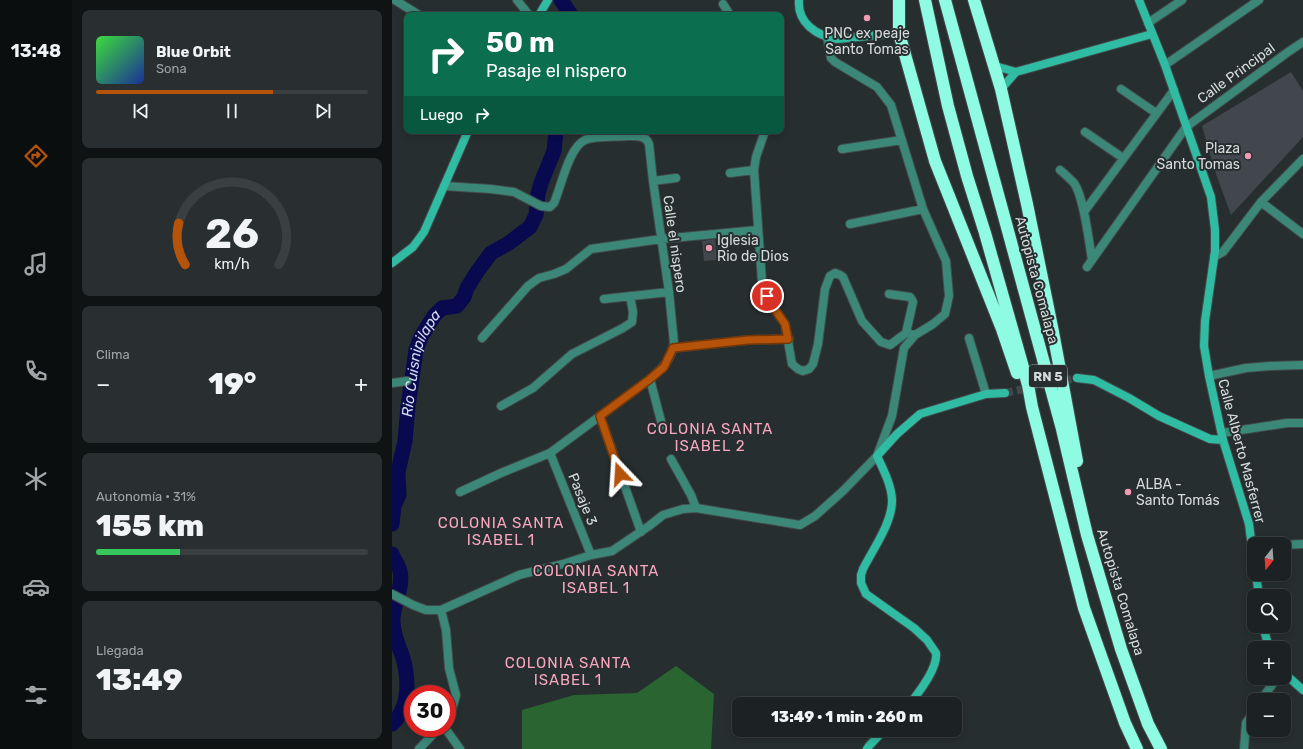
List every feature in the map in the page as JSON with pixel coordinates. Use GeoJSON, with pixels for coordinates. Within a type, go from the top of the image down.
{"type":"FeatureCollection","features":[{"type":"Feature","properties":{"kind":"highway"},"geometry":{"type":"LineString","coordinates":[[899,0],[899,32],[935,161],[1002,329],[1021,385],[1032,407]]}},
{"type":"Feature","properties":{"kind":"highway","name":"RN 5"},"geometry":{"type":"LineString","coordinates":[[925,0],[945,90],[967,176],[1012,324],[1084,608],[1125,723],[1137,749]]}},
{"type":"Feature","properties":{"kind":"highway","name":"Autopista Comalapa"},"geometry":{"type":"LineString","coordinates":[[945,0],[1062,429],[1087,534],[1121,649],[1148,724],[1161,749]]}},
{"type":"Feature","properties":{"kind":"highway"},"geometry":{"type":"LineString","coordinates":[[974,0],[1001,89],[1027,204],[1074,444],[1087,534]]}},
{"type":"Feature","properties":{"kind":"main road"},"geometry":{"type":"LineString","coordinates":[[541,12],[548,0]]}},
{"type":"Feature","properties":{"kind":"main road"},"geometry":{"type":"LineString","coordinates":[[799,0],[801,15],[808,26],[812,30],[827,37],[837,39],[899,32]]}},
{"type":"Feature","properties":{"kind":"main road","name":"Calle Alberto Masferrer"},"geometry":{"type":"LineString","coordinates":[[1138,0],[1165,65],[1211,197],[1215,230],[1214,257],[1203,338],[1209,376],[1222,437],[1249,524],[1251,537]]}},
{"type":"Feature","properties":{"kind":"main road"},"geometry":{"type":"LineString","coordinates":[[995,66],[1016,72],[1152,34]]}},
{"type":"Feature","properties":{"kind":"main road"},"geometry":{"type":"LineString","coordinates":[[1001,89],[1016,72]]}},
{"type":"Feature","properties":{"kind":"main road"},"geometry":{"type":"LineString","coordinates":[[392,263],[405,254],[420,238],[428,225],[467,134]]}},
{"type":"Feature","properties":{"kind":"main road"},"geometry":{"type":"LineString","coordinates":[[1077,378],[1094,380],[1129,398],[1159,416],[1210,439],[1222,437]]}},
{"type":"Feature","properties":{"kind":"main road"},"geometry":{"type":"LineString","coordinates":[[915,697],[928,678],[936,660],[936,653],[914,628],[867,596],[862,585],[861,577],[863,569],[886,526],[892,499],[890,486],[877,456],[897,434],[920,414],[986,394],[1005,393]]}},
{"type":"Feature","properties":{"kind":"main road"},"geometry":{"type":"LineString","coordinates":[[1291,679],[1303,690]]}},
{"type":"Feature","properties":{"kind":"main road"},"geometry":{"type":"LineString","coordinates":[[867,749],[877,737]]}},
{"type":"Feature","properties":{"kind":"street"},"geometry":{"type":"LineString","coordinates":[[395,0],[414,12]]}},
{"type":"Feature","properties":{"kind":"street"},"geometry":{"type":"LineString","coordinates":[[517,0],[527,12]]}},
{"type":"Feature","properties":{"kind":"street"},"geometry":{"type":"LineString","coordinates":[[1148,23],[1182,0]]}},
{"type":"Feature","properties":{"kind":"street"},"geometry":{"type":"LineString","coordinates":[[1165,65],[1259,0]]}},
{"type":"Feature","properties":{"kind":"street"},"geometry":{"type":"LineString","coordinates":[[723,4],[728,12]]}},
{"type":"Feature","properties":{"kind":"street"},"geometry":{"type":"LineString","coordinates":[[392,594],[426,610],[441,610],[519,575],[591,555],[612,551],[664,515],[683,509],[696,508],[800,525],[815,516],[843,491],[877,456],[892,416],[904,348],[915,335],[933,324],[945,314],[949,296],[946,261],[923,209],[891,105],[877,87],[835,62],[831,58],[827,37]]}},
{"type":"Feature","properties":{"kind":"street","name":"Calle Principal"},"geometry":{"type":"LineString","coordinates":[[1084,212],[1090,264],[1186,127],[1303,42]]}},
{"type":"Feature","properties":{"kind":"street"},"geometry":{"type":"LineString","coordinates":[[1121,89],[1156,113]]}},
{"type":"Feature","properties":{"kind":"street"},"geometry":{"type":"LineString","coordinates":[[1084,212],[1174,90]]}},
{"type":"Feature","properties":{"kind":"street"},"geometry":{"type":"LineString","coordinates":[[1085,132],[1123,158]]}},
{"type":"Feature","properties":{"kind":"street"},"geometry":{"type":"LineString","coordinates":[[764,134],[756,157],[754,170],[762,282],[767,296],[785,324],[792,364],[803,371],[809,369],[813,364],[818,344],[825,289],[830,276],[835,273],[843,277],[862,321],[881,342],[890,345],[906,333],[913,302],[910,298],[889,294]]}},
{"type":"Feature","properties":{"kind":"street","name":"Calle el nispero"},"geometry":{"type":"LineString","coordinates":[[444,186],[514,192],[541,206],[550,207],[554,203],[573,152],[584,140],[590,138],[636,136],[648,140],[674,333],[673,348]]}},
{"type":"Feature","properties":{"kind":"street"},"geometry":{"type":"LineString","coordinates":[[842,149],[902,140]]}},
{"type":"Feature","properties":{"kind":"street"},"geometry":{"type":"LineString","coordinates":[[1214,257],[1223,252],[1260,202],[1303,159]]}},
{"type":"Feature","properties":{"kind":"street"},"geometry":{"type":"LineString","coordinates":[[730,173],[754,170]]}},
{"type":"Feature","properties":{"kind":"street"},"geometry":{"type":"LineString","coordinates":[[1060,170],[1074,184],[1084,212]]}},
{"type":"Feature","properties":{"kind":"street"},"geometry":{"type":"LineString","coordinates":[[653,181],[676,178]]}},
{"type":"Feature","properties":{"kind":"street"},"geometry":{"type":"LineString","coordinates":[[1260,202],[1303,234]]}},
{"type":"Feature","properties":{"kind":"street"},"geometry":{"type":"LineString","coordinates":[[850,224],[923,209]]}},
{"type":"Feature","properties":{"kind":"street"},"geometry":{"type":"LineString","coordinates":[[482,338],[528,286],[539,278],[566,269],[591,249],[661,239],[758,230]]}},
{"type":"Feature","properties":{"kind":"street"},"geometry":{"type":"LineString","coordinates":[[604,299],[669,292]]}},
{"type":"Feature","properties":{"kind":"street"},"geometry":{"type":"LineString","coordinates":[[501,406],[533,388],[572,354],[632,322],[634,312],[630,296]]}},
{"type":"Feature","properties":{"kind":"street"},"geometry":{"type":"LineString","coordinates":[[906,333],[915,335]]}},
{"type":"Feature","properties":{"kind":"street"},"geometry":{"type":"LineString","coordinates":[[969,338],[986,394]]}},
{"type":"Feature","properties":{"kind":"street"},"geometry":{"type":"LineString","coordinates":[[460,492],[501,472],[550,453],[650,379],[664,367],[673,348],[748,340],[788,339]]}},
{"type":"Feature","properties":{"kind":"street"},"geometry":{"type":"LineString","coordinates":[[1209,376],[1246,368],[1303,365]]}},
{"type":"Feature","properties":{"kind":"street"},"geometry":{"type":"LineString","coordinates":[[650,379],[662,426]]}},
{"type":"Feature","properties":{"kind":"street"},"geometry":{"type":"LineString","coordinates":[[392,383],[407,381]]}},
{"type":"Feature","properties":{"kind":"street"},"geometry":{"type":"LineString","coordinates":[[600,416],[640,532]]}},
{"type":"Feature","properties":{"kind":"street"},"geometry":{"type":"LineString","coordinates":[[1222,437],[1287,423],[1303,423]]}},
{"type":"Feature","properties":{"kind":"street","name":"Pasaje 3"},"geometry":{"type":"LineString","coordinates":[[550,453],[591,555]]}},
{"type":"Feature","properties":{"kind":"street"},"geometry":{"type":"LineString","coordinates":[[671,459],[696,508]]}},
{"type":"Feature","properties":{"kind":"street"},"geometry":{"type":"LineString","coordinates":[[1291,545],[1303,544]]}},
{"type":"Feature","properties":{"kind":"street"},"geometry":{"type":"LineString","coordinates":[[441,610],[446,630],[449,668],[453,685]]}},
{"type":"Feature","properties":{"kind":"street"},"geometry":{"type":"LineString","coordinates":[[1244,749],[1247,722]]}},
{"type":"Feature","properties":{"kind":"street"},"geometry":{"type":"LineString","coordinates":[[419,749],[430,737]]}},
{"type":"Feature","properties":{"kind":"street"},"geometry":{"type":"LineString","coordinates":[[451,737],[460,749]]}},
{"type":"Feature","properties":{"kind":"green space"},"geometry":{"type":"Polygon","coordinates":[[[676,666],[714,694],[711,749],[522,749],[522,710],[574,695],[637,693],[676,666]]]}},
{"type":"Feature","properties":{"kind":"building","name":"Plaza Santo Tomas"},"geometry":{"type":"Polygon","coordinates":[[[1291,72],[1303,91],[1303,137],[1231,215],[1216,174],[1202,126],[1291,72]]]}},
{"type":"Feature","properties":{"kind":"building","name":"Iglesia Rio de Dios"},"geometry":{"type":"Polygon","coordinates":[[[715,239],[717,260],[704,261],[702,241],[715,239]]]}},
{"type":"Feature","properties":{"kind":"waterway","name":"Rio Cuisnipilapa"},"geometry":{"type":"LineString","coordinates":[[561,0],[569,12]]}},
{"type":"Feature","properties":{"kind":"waterway","name":"Rio Cuisnipilapa"},"geometry":{"type":"LineString","coordinates":[[392,524],[394,506],[399,495],[398,472],[405,441],[416,350],[421,337],[434,316],[442,308],[457,306],[464,297],[467,288],[477,272],[491,253],[509,243],[530,227],[536,215],[538,194],[541,183],[554,151],[556,134]]}},
{"type":"Feature","properties":{"kind":"waterway","name":"Rio Cuisnipilapa"},"geometry":{"type":"LineString","coordinates":[[392,554],[401,577],[394,609],[393,626],[405,666],[407,684],[405,701],[402,710],[392,724]]}},
{"type":"Feature","properties":{"kind":"tunnel"},"geometry":{"type":"LineString","coordinates":[[1005,393],[1077,378]]}},
{"type":"Feature","properties":{"kind":"place","name":"PNC ex peaje Santo Tomas"},"geometry":{"type":"Point","coordinates":[867,18]}},
{"type":"Feature","properties":{"kind":"place","name":"Plaza Santo Tomas"},"geometry":{"type":"Point","coordinates":[1248,156]}},
{"type":"Feature","properties":{"kind":"place","name":"Iglesia Rio de Dios"},"geometry":{"type":"Point","coordinates":[709,248]}},
{"type":"Feature","properties":{"kind":"place","name":"ALBA - Santo Tomás"},"geometry":{"type":"Point","coordinates":[1128,492]}},
{"type":"Feature","properties":{"kind":"district","name":"COLONIA SANTA ISABEL 2"},"geometry":{"type":"Point","coordinates":[710,438]}},
{"type":"Feature","properties":{"kind":"district","name":"COLONIA SANTA ISABEL 1"},"geometry":{"type":"Point","coordinates":[501,532]}},
{"type":"Feature","properties":{"kind":"district","name":"COLONIA SANTA ISABEL 1"},"geometry":{"type":"Point","coordinates":[596,580]}},
{"type":"Feature","properties":{"kind":"district","name":"COLONIA SANTA ISABEL 1"},"geometry":{"type":"Point","coordinates":[568,672]}},
{"type":"Feature","properties":{"kind":"route"},"geometry":{"type":"LineString","coordinates":[[620,474],[600,416],[664,367],[673,348],[748,340],[788,339],[785,324],[767,296]]}}]}
